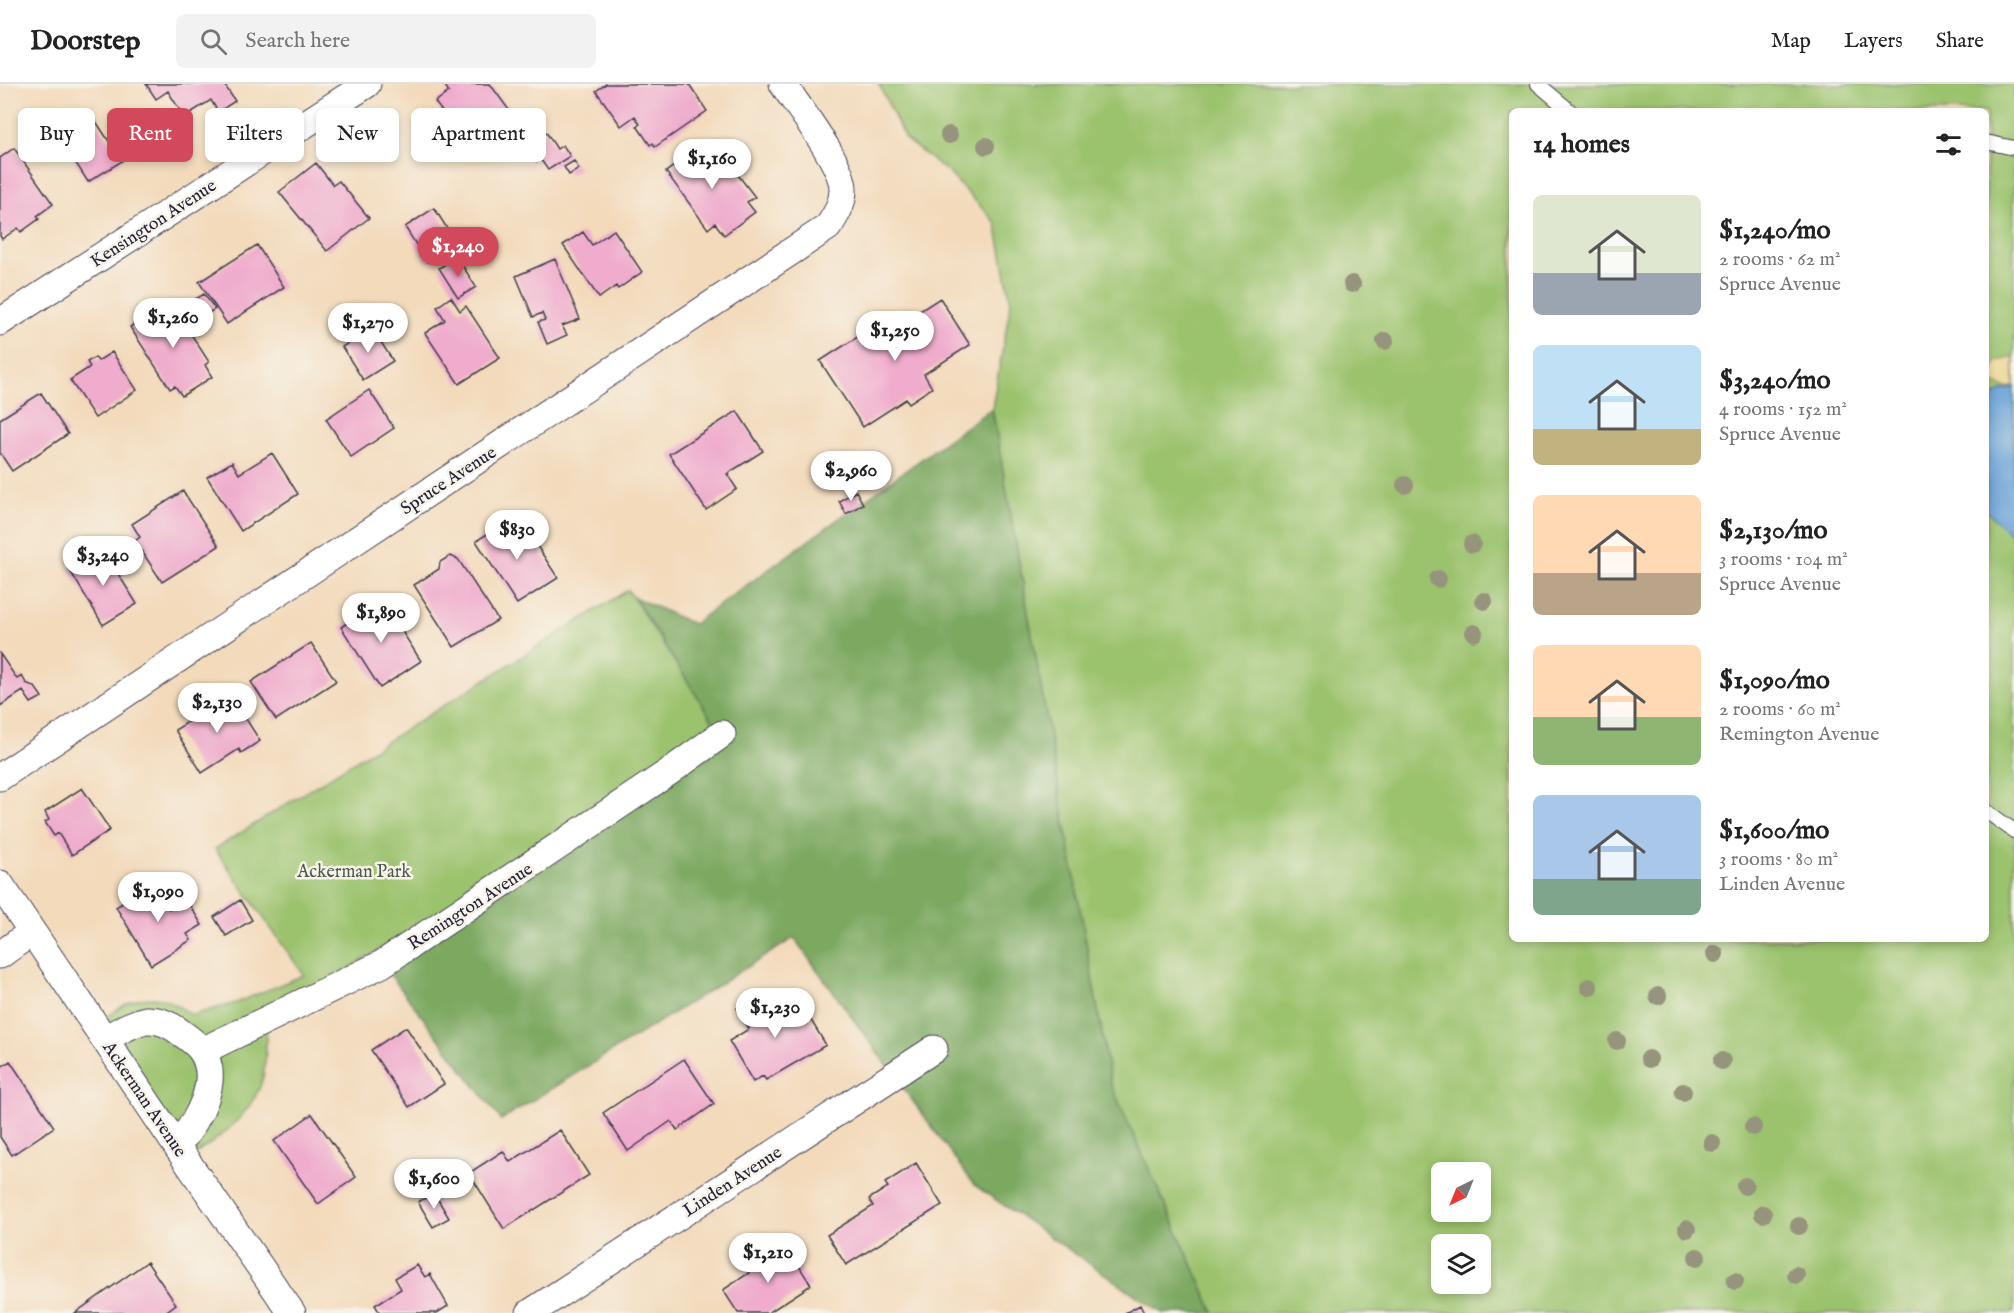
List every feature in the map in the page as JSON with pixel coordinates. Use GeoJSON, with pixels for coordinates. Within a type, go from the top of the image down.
{"type":"FeatureCollection","features":[{"type":"Feature","properties":{"kind":"street","name":"Kensington Avenue"},"geometry":{"type":"LineString","coordinates":[[0,322],[367,84]]}},
{"type":"Feature","properties":{"kind":"street","name":"Spruce Avenue"},"geometry":{"type":"LineString","coordinates":[[0,777],[828,227],[840,209],[843,188],[838,169],[783,84]]}},
{"type":"Feature","properties":{"kind":"street","name":"Remington Avenue"},"geometry":{"type":"LineString","coordinates":[[202,1050],[382,964],[650,785],[722,734]]}},
{"type":"Feature","properties":{"kind":"street","name":"Ackerman Avenue"},"geometry":{"type":"LineString","coordinates":[[0,884],[285,1310]]}},
{"type":"Feature","properties":{"kind":"street"},"geometry":{"type":"LineString","coordinates":[[0,955],[32,932]]}},
{"type":"Feature","properties":{"kind":"street"},"geometry":{"type":"LineString","coordinates":[[105,1039],[130,1025],[147,1020],[158,1020],[174,1027],[202,1050],[208,1065],[209,1085],[192,1128],[177,1146]]}},
{"type":"Feature","properties":{"kind":"street","name":"Linden Avenue"},"geometry":{"type":"LineString","coordinates":[[530,1313],[934,1049]]}},
{"type":"Feature","properties":{"kind":"lane"},"geometry":{"type":"LineString","coordinates":[[1538,84],[1566,108]]}},
{"type":"Feature","properties":{"kind":"lane"},"geometry":{"type":"LineString","coordinates":[[1989,143],[2014,148]]}},
{"type":"Feature","properties":{"kind":"lane"},"geometry":{"type":"LineString","coordinates":[[1989,813],[2014,831]]}},
{"type":"Feature","properties":{"kind":"green space"},"geometry":{"type":"Polygon","coordinates":[[[879,84],[2014,84],[2014,1313],[1214,1313],[1111,1085],[992,408],[1011,303],[996,223],[948,172],[905,139],[879,84]]]}},
{"type":"Feature","properties":{"kind":"green space"},"geometry":{"type":"Polygon","coordinates":[[[992,408],[1111,1085],[1214,1313],[1162,1313],[974,1185],[794,938],[501,1120],[382,964],[721,734],[634,597],[693,624],[992,408]]]}},
{"type":"Feature","properties":{"kind":"green space","name":"Ackerman Park"},"geometry":{"type":"Polygon","coordinates":[[[628,590],[722,734],[669,772],[267,1019],[264,1072],[253,1100],[228,1130],[186,1160],[97,1028],[118,1009],[144,998],[167,1000],[192,1015],[236,1003],[304,975],[215,849],[628,590]]]}},
{"type":"Feature","properties":{"kind":"sand"},"geometry":{"type":"Polygon","coordinates":[[[2014,356],[2014,386],[2008,388],[1989,382],[1996,362],[2014,356]]]}},
{"type":"Feature","properties":{"kind":"water"},"geometry":{"type":"Polygon","coordinates":[[[2014,387],[2014,537],[1989,514],[1989,400],[2001,391],[2014,387]]]}},
{"type":"Feature","properties":{"kind":"building"},"geometry":{"type":"Polygon","coordinates":[[[146,84],[224,84],[235,101],[224,108],[216,108],[211,100],[193,111],[193,108],[178,108],[168,91],[156,99],[146,84]]]}},
{"type":"Feature","properties":{"kind":"building"},"geometry":{"type":"Polygon","coordinates":[[[444,84],[490,84],[508,108],[439,108],[435,102],[449,92],[444,84]]]}},
{"type":"Feature","properties":{"kind":"building"},"geometry":{"type":"Polygon","coordinates":[[[606,84],[689,84],[707,111],[655,147],[653,143],[650,145],[637,126],[640,124],[635,116],[621,126],[596,91],[606,84]]]}},
{"type":"Feature","properties":{"kind":"building"},"geometry":{"type":"Polygon","coordinates":[[[95,120],[107,138],[107,162],[120,162],[88,182],[75,162],[95,162],[95,120]]]}},
{"type":"Feature","properties":{"kind":"building"},"geometry":{"type":"Polygon","coordinates":[[[546,132],[557,149],[563,145],[570,156],[548,170],[542,162],[546,162],[546,132]]]}},
{"type":"Feature","properties":{"kind":"building"},"geometry":{"type":"Polygon","coordinates":[[[706,142],[730,174],[735,171],[755,197],[747,202],[755,212],[724,235],[715,223],[708,229],[666,172],[706,142]]]}},
{"type":"Feature","properties":{"kind":"building"},"geometry":{"type":"Polygon","coordinates":[[[14,148],[18,154],[18,162],[24,162],[53,204],[37,216],[39,219],[21,232],[18,228],[2,239],[0,236],[0,158],[14,148]]]}},
{"type":"Feature","properties":{"kind":"building"},"geometry":{"type":"Polygon","coordinates":[[[574,161],[579,169],[569,175],[564,167],[574,161]]]}},
{"type":"Feature","properties":{"kind":"building"},"geometry":{"type":"Polygon","coordinates":[[[316,163],[333,185],[339,181],[369,218],[327,251],[279,192],[316,163]]]}},
{"type":"Feature","properties":{"kind":"building"},"geometry":{"type":"Polygon","coordinates":[[[434,208],[456,242],[427,262],[405,227],[434,208]]]}},
{"type":"Feature","properties":{"kind":"building"},"geometry":{"type":"Polygon","coordinates":[[[614,230],[642,272],[618,289],[616,286],[599,298],[563,245],[583,232],[592,245],[614,230]]]}},
{"type":"Feature","properties":{"kind":"building"},"geometry":{"type":"Polygon","coordinates":[[[257,245],[284,287],[227,324],[199,282],[257,245]]]}},
{"type":"Feature","properties":{"kind":"building"},"geometry":{"type":"Polygon","coordinates":[[[457,257],[476,287],[458,298],[439,268],[457,257]]]}},
{"type":"Feature","properties":{"kind":"building"},"geometry":{"type":"Polygon","coordinates":[[[555,259],[580,319],[562,326],[567,335],[547,344],[538,322],[545,320],[542,313],[533,317],[516,276],[555,259]]]}},
{"type":"Feature","properties":{"kind":"building"},"geometry":{"type":"Polygon","coordinates":[[[204,294],[215,309],[204,316],[194,300],[204,294]]]}},
{"type":"Feature","properties":{"kind":"building"},"geometry":{"type":"Polygon","coordinates":[[[451,297],[460,311],[466,306],[500,358],[459,384],[425,333],[445,320],[437,307],[451,297]]]}},
{"type":"Feature","properties":{"kind":"building"},"geometry":{"type":"Polygon","coordinates":[[[940,298],[970,345],[924,374],[932,388],[909,403],[906,399],[863,427],[820,361],[862,334],[869,344],[940,298]]]}},
{"type":"Feature","properties":{"kind":"building"},"geometry":{"type":"Polygon","coordinates":[[[170,301],[209,362],[205,365],[212,377],[182,396],[175,386],[170,389],[130,327],[170,301]]]}},
{"type":"Feature","properties":{"kind":"building"},"geometry":{"type":"Polygon","coordinates":[[[372,328],[393,361],[363,380],[342,347],[372,328]]]}},
{"type":"Feature","properties":{"kind":"building"},"geometry":{"type":"Polygon","coordinates":[[[112,352],[137,390],[95,418],[70,380],[90,367],[87,362],[95,357],[98,361],[112,352]]]}},
{"type":"Feature","properties":{"kind":"building"},"geometry":{"type":"Polygon","coordinates":[[[369,390],[394,428],[351,457],[326,419],[369,390]]]}},
{"type":"Feature","properties":{"kind":"building"},"geometry":{"type":"Polygon","coordinates":[[[41,393],[68,434],[12,471],[0,453],[0,419],[41,393]]]}},
{"type":"Feature","properties":{"kind":"building"},"geometry":{"type":"Polygon","coordinates":[[[737,411],[763,451],[727,474],[737,489],[706,510],[669,454],[737,411]]]}},
{"type":"Feature","properties":{"kind":"building"},"geometry":{"type":"Polygon","coordinates":[[[272,453],[298,494],[241,531],[207,477],[232,462],[239,474],[272,453]]]}},
{"type":"Feature","properties":{"kind":"building"},"geometry":{"type":"Polygon","coordinates":[[[183,491],[219,546],[162,582],[135,541],[140,537],[132,524],[183,491]]]}},
{"type":"Feature","properties":{"kind":"building"},"geometry":{"type":"Polygon","coordinates":[[[856,491],[863,504],[846,514],[839,501],[856,491]]]}},
{"type":"Feature","properties":{"kind":"building"},"geometry":{"type":"Polygon","coordinates":[[[520,520],[558,578],[517,604],[476,541],[495,529],[498,534],[520,520]]]}},
{"type":"Feature","properties":{"kind":"building"},"geometry":{"type":"Polygon","coordinates":[[[102,548],[137,604],[103,625],[69,569],[102,548]]]}},
{"type":"Feature","properties":{"kind":"building"},"geometry":{"type":"Polygon","coordinates":[[[450,556],[458,559],[498,620],[454,647],[414,585],[439,569],[440,562],[450,556]]]}},
{"type":"Feature","properties":{"kind":"building"},"geometry":{"type":"Polygon","coordinates":[[[382,600],[421,661],[380,688],[341,627],[382,600]]]}},
{"type":"Feature","properties":{"kind":"building"},"geometry":{"type":"Polygon","coordinates":[[[311,643],[336,681],[276,720],[251,682],[311,643]]]}},
{"type":"Feature","properties":{"kind":"building"},"geometry":{"type":"Polygon","coordinates":[[[0,654],[17,679],[22,676],[26,683],[35,687],[42,697],[31,703],[23,691],[0,706],[0,654]]]}},
{"type":"Feature","properties":{"kind":"building"},"geometry":{"type":"Polygon","coordinates":[[[231,695],[260,741],[241,753],[239,749],[202,773],[175,730],[231,695]]]}},
{"type":"Feature","properties":{"kind":"building"},"geometry":{"type":"Polygon","coordinates":[[[82,788],[110,830],[72,855],[58,833],[54,836],[45,822],[49,820],[45,812],[82,788]]]}},
{"type":"Feature","properties":{"kind":"building"},"geometry":{"type":"Polygon","coordinates":[[[154,883],[169,909],[186,899],[202,925],[187,934],[191,940],[151,965],[116,907],[154,883]]]}},
{"type":"Feature","properties":{"kind":"building"},"geometry":{"type":"Polygon","coordinates":[[[240,900],[252,920],[226,936],[214,917],[240,900]]]}},
{"type":"Feature","properties":{"kind":"building"},"geometry":{"type":"Polygon","coordinates":[[[757,996],[768,1016],[798,999],[826,1045],[766,1080],[763,1076],[753,1082],[729,1041],[749,1029],[737,1008],[757,996]]]}},
{"type":"Feature","properties":{"kind":"building"},"geometry":{"type":"Polygon","coordinates":[[[406,1027],[444,1084],[409,1107],[371,1050],[406,1027]]]}},
{"type":"Feature","properties":{"kind":"building"},"geometry":{"type":"Polygon","coordinates":[[[684,1059],[714,1104],[677,1130],[671,1121],[628,1151],[603,1113],[684,1059]]]}},
{"type":"Feature","properties":{"kind":"building"},"geometry":{"type":"Polygon","coordinates":[[[10,1061],[54,1127],[12,1155],[0,1137],[0,1068],[10,1061]]]}},
{"type":"Feature","properties":{"kind":"building"},"geometry":{"type":"Polygon","coordinates":[[[312,1114],[356,1177],[318,1204],[274,1141],[312,1114]]]}},
{"type":"Feature","properties":{"kind":"building"},"geometry":{"type":"Polygon","coordinates":[[[560,1130],[589,1175],[504,1229],[469,1173],[503,1151],[510,1162],[560,1130]]]}},
{"type":"Feature","properties":{"kind":"building"},"geometry":{"type":"Polygon","coordinates":[[[916,1163],[942,1205],[846,1265],[827,1235],[873,1206],[869,1199],[888,1187],[885,1183],[916,1163]]]}},
{"type":"Feature","properties":{"kind":"building"},"geometry":{"type":"Polygon","coordinates":[[[434,1193],[449,1218],[433,1227],[418,1202],[434,1193]]]}},
{"type":"Feature","properties":{"kind":"building"},"geometry":{"type":"Polygon","coordinates":[[[785,1244],[811,1285],[768,1313],[738,1313],[723,1290],[749,1273],[747,1268],[785,1244]]]}},
{"type":"Feature","properties":{"kind":"building"},"geometry":{"type":"Polygon","coordinates":[[[147,1262],[176,1304],[164,1313],[75,1313],[147,1262]]]}},
{"type":"Feature","properties":{"kind":"building"},"geometry":{"type":"Polygon","coordinates":[[[417,1265],[425,1277],[430,1274],[448,1306],[437,1313],[380,1313],[375,1305],[401,1289],[395,1278],[417,1265]]]}},
{"type":"Feature","properties":{"kind":"building"},"geometry":{"type":"Polygon","coordinates":[[[1140,1305],[1144,1313],[1125,1313],[1140,1305]]]}}]}
